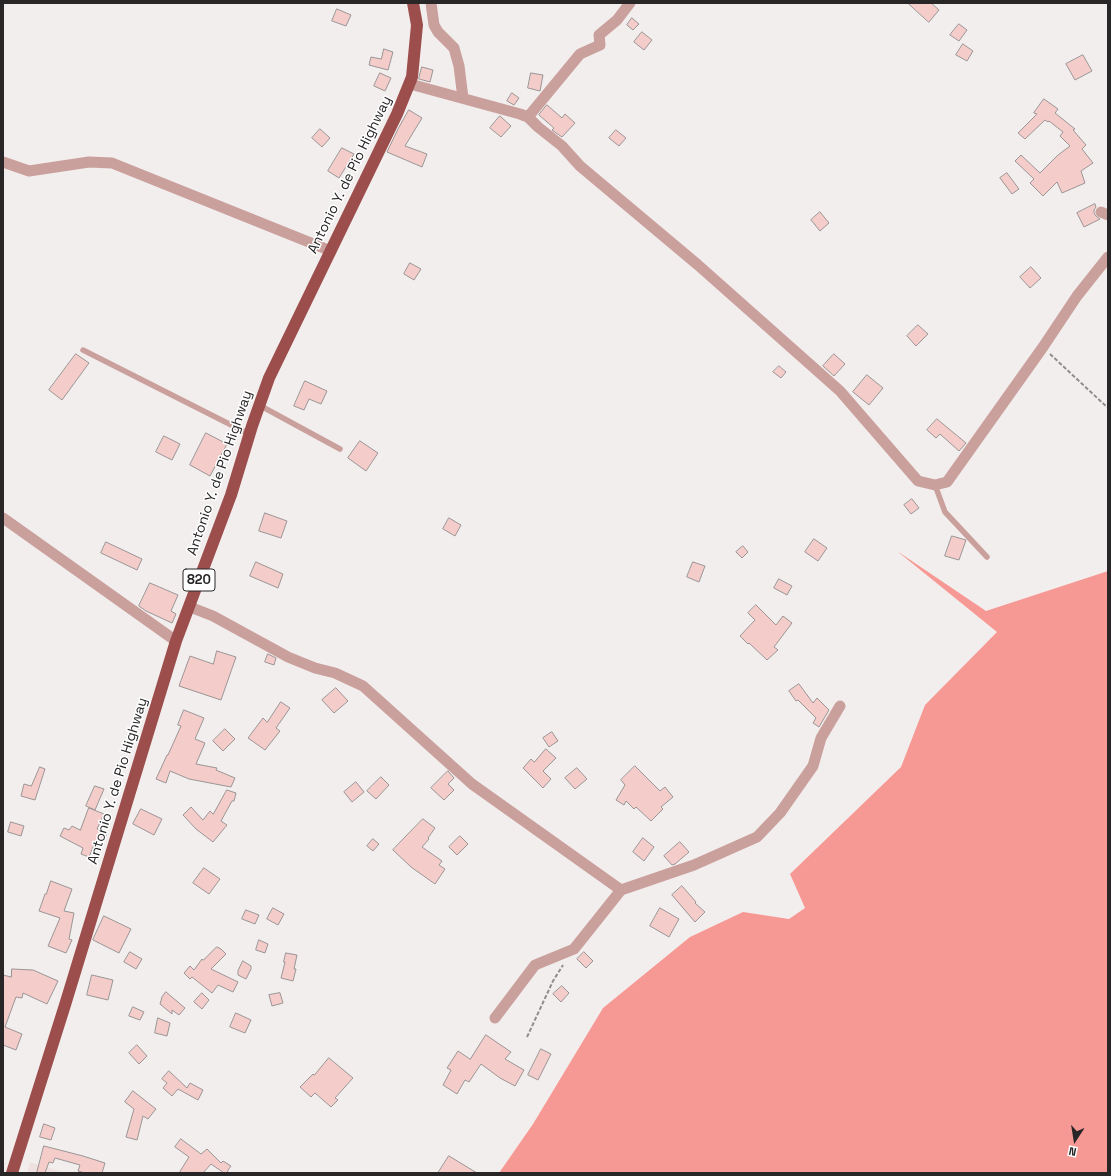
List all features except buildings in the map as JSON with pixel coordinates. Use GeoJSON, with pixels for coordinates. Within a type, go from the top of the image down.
{"type":"FeatureCollection","features":[{"type":"Feature","properties":{"kind":"highway","name":"Antonio Y. de Pio Highway"},"geometry":{"type":"LineString","coordinates":[[12,1173],[63,1012],[176,641],[212,542],[231,495],[259,405],[269,378],[397,114],[410,84],[417,25],[413,3]]}},
{"type":"Feature","properties":{"kind":"street"},"geometry":{"type":"LineString","coordinates":[[431,3],[434,25],[438,32],[454,48],[459,66],[463,98]]}},
{"type":"Feature","properties":{"kind":"street"},"geometry":{"type":"LineString","coordinates":[[528,117],[580,54],[600,45],[599,35],[618,20],[630,3]]}},
{"type":"Feature","properties":{"kind":"street"},"geometry":{"type":"LineString","coordinates":[[410,84],[528,117],[562,146],[580,166],[698,265],[840,391],[918,481],[935,485],[947,482],[1078,296],[1108,257]]}},
{"type":"Feature","properties":{"kind":"street"},"geometry":{"type":"LineString","coordinates":[[3,162],[28,170],[89,162],[112,162],[331,251]]}},
{"type":"Feature","properties":{"kind":"street"},"geometry":{"type":"LineString","coordinates":[[3,518],[176,641]]}},
{"type":"Feature","properties":{"kind":"street"},"geometry":{"type":"LineString","coordinates":[[190,606],[213,616],[288,657],[315,668],[335,673],[363,686],[472,784],[621,890]]}},
{"type":"Feature","properties":{"kind":"street"},"geometry":{"type":"LineString","coordinates":[[495,1018],[535,965],[574,949],[621,890],[694,865],[757,837],[780,813],[813,766],[821,738],[840,706]]}},
{"type":"Feature","properties":{"kind":"lane"},"geometry":{"type":"LineString","coordinates":[[83,350],[249,434]]}},
{"type":"Feature","properties":{"kind":"lane"},"geometry":{"type":"LineString","coordinates":[[259,405],[340,449]]}},
{"type":"Feature","properties":{"kind":"lane"},"geometry":{"type":"LineString","coordinates":[[935,485],[946,512],[987,557]]}},
{"type":"Feature","properties":{"kind":"path"},"geometry":{"type":"LineString","coordinates":[[1043,347],[1108,408]]}},
{"type":"Feature","properties":{"kind":"path"},"geometry":{"type":"LineString","coordinates":[[527,1037],[553,981],[574,949]]}},
{"type":"Feature","properties":{"kind":"shaded area"},"geometry":{"type":"Polygon","coordinates":[[[897,551],[986,611],[1108,571],[1108,1173],[499,1173],[533,1124],[603,1008],[690,937],[743,912],[789,919],[805,908],[790,874],[901,767],[925,705],[997,632],[897,551]]]}},
{"type":"Feature","properties":{"kind":"shaded area"},"geometry":{"type":"Polygon","coordinates":[[[30,1162],[65,1173],[27,1173],[30,1162]]]}}]}
